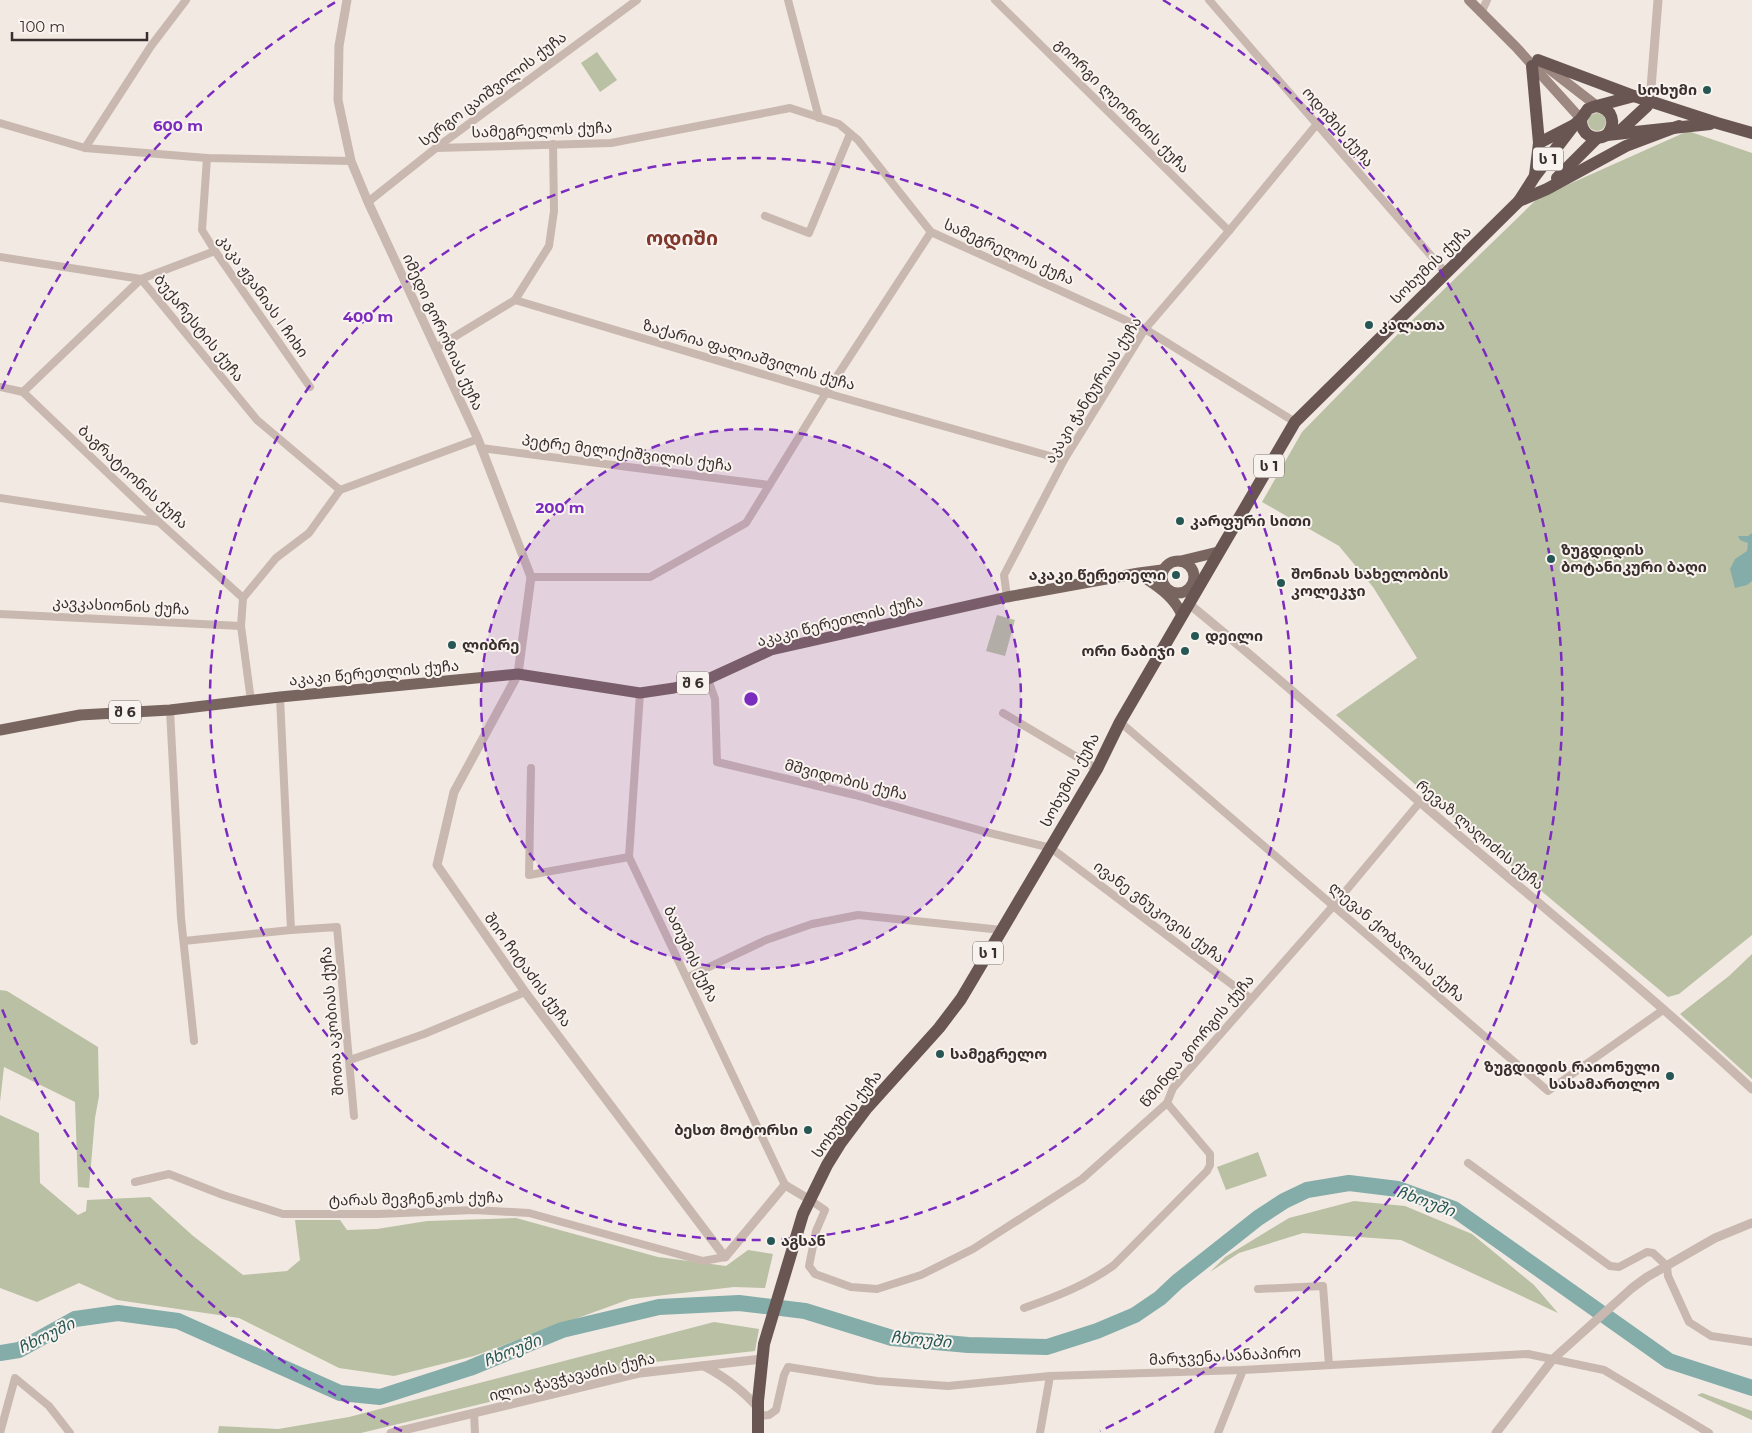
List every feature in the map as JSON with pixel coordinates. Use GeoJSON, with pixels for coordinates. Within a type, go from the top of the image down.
{"type":"FeatureCollection","features":[{"type":"Feature","properties":{"kind":"highway"},"geometry":{"type":"LineString","coordinates":[[1535,176],[1539,143],[1535,63],[1752,133]]}},
{"type":"Feature","properties":{"kind":"highway"},"geometry":{"type":"LineString","coordinates":[[1539,143],[1577,122],[1588,109],[1634,96]]}},
{"type":"Feature","properties":{"kind":"highway"},"geometry":{"type":"LineString","coordinates":[[1607,135],[1632,122],[1650,101]]}},
{"type":"Feature","properties":{"kind":"highway"},"geometry":{"type":"LineString","coordinates":[[1598,106],[1608,110],[1612,117],[1612,128],[1607,135]]}},
{"type":"Feature","properties":{"kind":"highway"},"geometry":{"type":"LineString","coordinates":[[1577,122],[1590,137],[1717,123]]}},
{"type":"Feature","properties":{"kind":"highway","name":"ს 1"},"geometry":{"type":"LineString","coordinates":[[1519,201],[1535,176],[1577,122]]}},
{"type":"Feature","properties":{"kind":"highway"},"geometry":{"type":"LineString","coordinates":[[1547,189],[1626,146],[1679,126]]}},
{"type":"Feature","properties":{"kind":"highway","name":"ს 1"},"geometry":{"type":"LineString","coordinates":[[1519,201],[1547,189],[1607,135]]}},
{"type":"Feature","properties":{"kind":"highway","name":"სოხუმის ქუჩა"},"geometry":{"type":"LineString","coordinates":[[758,1433],[764,1344],[803,1214],[827,1165],[867,1108],[940,1028],[961,999],[1097,769],[1120,722],[1295,422],[1519,201]]}},
{"type":"Feature","properties":{"kind":"main road"},"geometry":{"type":"LineString","coordinates":[[1468,0],[1535,63],[1598,106]]}},
{"type":"Feature","properties":{"kind":"main road"},"geometry":{"type":"LineString","coordinates":[[1535,63],[1577,122]]}},
{"type":"Feature","properties":{"kind":"main road","name":"შ 6"},"geometry":{"type":"LineString","coordinates":[[1125,576],[1162,570],[1167,564],[1174,561],[1218,552]]}},
{"type":"Feature","properties":{"kind":"main road"},"geometry":{"type":"LineString","coordinates":[[1181,561],[1187,563],[1192,568],[1200,587]]}},
{"type":"Feature","properties":{"kind":"main road"},"geometry":{"type":"LineString","coordinates":[[1162,570],[1161,577],[1163,583],[1169,590],[1179,593],[1190,587],[1194,574]]}},
{"type":"Feature","properties":{"kind":"main road","name":"შ 6"},"geometry":{"type":"LineString","coordinates":[[1125,576],[1148,580],[1169,590],[1189,604]]}},
{"type":"Feature","properties":{"kind":"main road","name":"აკაკი წერეთლის ქუჩა"},"geometry":{"type":"LineString","coordinates":[[0,730],[80,715],[170,710],[280,697],[518,674],[640,693],[674,688],[708,679],[771,650],[1007,597],[1125,576]]}},
{"type":"Feature","properties":{"kind":"main road","name":"შ 6"},"geometry":{"type":"LineString","coordinates":[[1148,580],[1165,592],[1178,606],[1182,616]]}},
{"type":"Feature","properties":{"kind":"street"},"geometry":{"type":"LineString","coordinates":[[85,148],[151,46],[186,0]]}},
{"type":"Feature","properties":{"kind":"street","name":"იმედი გოროზიას ქუჩა"},"geometry":{"type":"LineString","coordinates":[[347,0],[339,46],[338,100],[351,161],[368,202],[480,443],[531,577],[518,674]]}},
{"type":"Feature","properties":{"kind":"street","name":"სერგო ცაიშვილის ქუჩა"},"geometry":{"type":"LineString","coordinates":[[368,202],[436,148],[637,0]]}},
{"type":"Feature","properties":{"kind":"street"},"geometry":{"type":"LineString","coordinates":[[788,0],[819,118]]}},
{"type":"Feature","properties":{"kind":"street","name":"გიორგი ლეონიძის ქუჩა"},"geometry":{"type":"LineString","coordinates":[[995,0],[1229,231]]}},
{"type":"Feature","properties":{"kind":"street","name":"ოდიშის ქუჩა"},"geometry":{"type":"LineString","coordinates":[[1209,0],[1446,273]]}},
{"type":"Feature","properties":{"kind":"street"},"geometry":{"type":"LineString","coordinates":[[1482,13],[1487,0]]}},
{"type":"Feature","properties":{"kind":"street"},"geometry":{"type":"LineString","coordinates":[[1650,101],[1658,0]]}},
{"type":"Feature","properties":{"kind":"street","name":"სამეგრელოს ქუჩა"},"geometry":{"type":"LineString","coordinates":[[436,148],[611,143],[790,108],[839,124],[858,140],[931,232],[1145,328],[1295,422]]}},
{"type":"Feature","properties":{"kind":"street"},"geometry":{"type":"LineString","coordinates":[[0,123],[85,148],[207,158],[351,161]]}},
{"type":"Feature","properties":{"kind":"street","name":"აკაკი ჭანტურიას ქუჩა"},"geometry":{"type":"LineString","coordinates":[[1007,597],[1004,576],[1064,460],[1145,328],[1229,231],[1317,124]]}},
{"type":"Feature","properties":{"kind":"street"},"geometry":{"type":"LineString","coordinates":[[765,216],[809,233],[850,134]]}},
{"type":"Feature","properties":{"kind":"street"},"geometry":{"type":"LineString","coordinates":[[436,348],[515,300],[549,246],[554,211],[553,144]]}},
{"type":"Feature","properties":{"kind":"street","name":"კაკა ჟვანიას I ჩიხი"},"geometry":{"type":"LineString","coordinates":[[207,158],[202,230],[310,387]]}},
{"type":"Feature","properties":{"kind":"street"},"geometry":{"type":"LineString","coordinates":[[531,577],[650,577],[746,523],[826,392],[931,232]]}},
{"type":"Feature","properties":{"kind":"street"},"geometry":{"type":"LineString","coordinates":[[0,387],[23,392],[141,279],[215,251]]}},
{"type":"Feature","properties":{"kind":"street","name":"ბუქარესტის ქუჩა"},"geometry":{"type":"LineString","coordinates":[[0,257],[141,279],[257,420],[340,490]]}},
{"type":"Feature","properties":{"kind":"street","name":"ზაქარია ფალიაშვილის ქუჩა"},"geometry":{"type":"LineString","coordinates":[[515,300],[1064,460]]}},
{"type":"Feature","properties":{"kind":"street","name":"ბაგრატიონის ქუჩა"},"geometry":{"type":"LineString","coordinates":[[23,392],[159,522],[243,598]]}},
{"type":"Feature","properties":{"kind":"street"},"geometry":{"type":"LineString","coordinates":[[251,701],[240,626],[243,598],[276,558],[309,533],[340,490],[480,443]]}},
{"type":"Feature","properties":{"kind":"street","name":"პეტრე მელიქიშვილის ქუჩა"},"geometry":{"type":"LineString","coordinates":[[480,443],[769,485]]}},
{"type":"Feature","properties":{"kind":"street"},"geometry":{"type":"LineString","coordinates":[[0,498],[159,522]]}},
{"type":"Feature","properties":{"kind":"street","name":"რევაზ ლაღიძის ქუჩა"},"geometry":{"type":"LineString","coordinates":[[1189,604],[1664,1010],[1752,1089]]}},
{"type":"Feature","properties":{"kind":"street","name":"კავკასიონის ქუჩა"},"geometry":{"type":"LineString","coordinates":[[0,614],[240,626]]}},
{"type":"Feature","properties":{"kind":"street","name":"შიო ჩიტაძის ქუჩა"},"geometry":{"type":"LineString","coordinates":[[518,674],[454,792],[437,865],[525,992],[725,1257]]}},
{"type":"Feature","properties":{"kind":"street","name":"მშვიდობის ქუჩა"},"geometry":{"type":"LineString","coordinates":[[708,679],[715,699],[717,762],[855,795],[986,832],[1051,848]]}},
{"type":"Feature","properties":{"kind":"street"},"geometry":{"type":"LineString","coordinates":[[531,768],[529,875],[629,857],[640,693]]}},
{"type":"Feature","properties":{"kind":"street"},"geometry":{"type":"LineString","coordinates":[[280,697],[291,930]]}},
{"type":"Feature","properties":{"kind":"street"},"geometry":{"type":"LineString","coordinates":[[170,710],[181,918],[194,1042]]}},
{"type":"Feature","properties":{"kind":"street"},"geometry":{"type":"LineString","coordinates":[[1003,713],[1097,769]]}},
{"type":"Feature","properties":{"kind":"street","name":"ლევან ქობალიას ქუჩა"},"geometry":{"type":"LineString","coordinates":[[1120,722],[1548,1091],[1664,1010]]}},
{"type":"Feature","properties":{"kind":"street","name":"წმინდა გიორგის ქუჩა"},"geometry":{"type":"LineString","coordinates":[[810,1200],[825,1210],[816,1231],[809,1266],[815,1274],[851,1287],[877,1289],[921,1276],[973,1249],[1082,1180],[1167,1103],[1173,1088],[1250,998],[1334,905],[1420,802]]}},
{"type":"Feature","properties":{"kind":"street","name":"ივანე ვნუკოვის ქუჩა"},"geometry":{"type":"LineString","coordinates":[[1051,848],[1250,998]]}},
{"type":"Feature","properties":{"kind":"street","name":"ბათუმის ქუჩა"},"geometry":{"type":"LineString","coordinates":[[629,857],[688,977],[785,1185]]}},
{"type":"Feature","properties":{"kind":"street"},"geometry":{"type":"LineString","coordinates":[[688,977],[766,940],[812,924],[858,915],[1002,930]]}},
{"type":"Feature","properties":{"kind":"street","name":"შოთა აკობიას ქუჩა"},"geometry":{"type":"LineString","coordinates":[[184,941],[337,927],[354,1116]]}},
{"type":"Feature","properties":{"kind":"street"},"geometry":{"type":"LineString","coordinates":[[350,1060],[424,1034],[525,992]]}},
{"type":"Feature","properties":{"kind":"street"},"geometry":{"type":"LineString","coordinates":[[1024,1308],[1058,1296],[1100,1276],[1114,1265],[1207,1172],[1210,1166],[1210,1154],[1167,1103]]}},
{"type":"Feature","properties":{"kind":"street"},"geometry":{"type":"LineString","coordinates":[[1468,1163],[1610,1266],[1619,1267],[1647,1252],[1653,1253],[1667,1266],[1668,1276],[1689,1322],[1711,1336],[1752,1342]]}},
{"type":"Feature","properties":{"kind":"street","name":"ტარას შევჩენკოს ქუჩა"},"geometry":{"type":"LineString","coordinates":[[135,1182],[169,1174],[223,1195],[283,1214],[378,1214],[474,1210],[529,1213],[703,1261],[725,1257]]}},
{"type":"Feature","properties":{"kind":"street"},"geometry":{"type":"LineString","coordinates":[[725,1257],[785,1185],[810,1200]]}},
{"type":"Feature","properties":{"kind":"street"},"geometry":{"type":"LineString","coordinates":[[1496,1433],[1553,1359],[1632,1288],[1647,1277],[1716,1238],[1752,1223]]}},
{"type":"Feature","properties":{"kind":"street"},"geometry":{"type":"LineString","coordinates":[[1258,1289],[1323,1286],[1329,1365]]}},
{"type":"Feature","properties":{"kind":"street","name":"მარჯვენა სანაპირო"},"geometry":{"type":"LineString","coordinates":[[758,1413],[769,1415],[776,1410],[784,1375],[788,1367],[877,1381],[948,1386],[1050,1376],[1242,1370],[1528,1354],[1604,1370],[1709,1433]]}},
{"type":"Feature","properties":{"kind":"street","name":"ილია ჭავჭავაძის ქუჩა"},"geometry":{"type":"LineString","coordinates":[[391,1433],[640,1372],[762,1359]]}},
{"type":"Feature","properties":{"kind":"street"},"geometry":{"type":"LineString","coordinates":[[704,1366],[739,1388],[758,1413]]}},
{"type":"Feature","properties":{"kind":"street"},"geometry":{"type":"LineString","coordinates":[[1218,1433],[1242,1370]]}},
{"type":"Feature","properties":{"kind":"street"},"geometry":{"type":"LineString","coordinates":[[1040,1433],[1050,1376]]}},
{"type":"Feature","properties":{"kind":"street"},"geometry":{"type":"LineString","coordinates":[[0,1433],[15,1378],[49,1406],[70,1433]]}},
{"type":"Feature","properties":{"kind":"street"},"geometry":{"type":"LineString","coordinates":[[474,1413],[475,1433]]}},
{"type":"Feature","properties":{"kind":"green space"},"geometry":{"type":"Polygon","coordinates":[[[597,52],[617,80],[600,92],[581,63],[597,52]]]}},
{"type":"Feature","properties":{"kind":"green space"},"geometry":{"type":"Polygon","coordinates":[[[1593,113],[1601,113],[1606,118],[1604,129],[1593,131],[1588,126],[1588,118],[1593,113]]]}},
{"type":"Feature","properties":{"kind":"green space","name":"ზუგდიდის ბოტანიკური ბაღი"},"geometry":{"type":"Polygon","coordinates":[[[1688,131],[1752,153],[1752,935],[1679,994],[1668,997],[1441,807],[1336,715],[1417,658],[1373,587],[1339,546],[1262,502],[1302,432],[1397,335],[1538,198],[1688,131]]]}},
{"type":"Feature","properties":{"kind":"green space"},"geometry":{"type":"Polygon","coordinates":[[[997,615],[1015,620],[1005,656],[986,651],[997,615]]]}},
{"type":"Feature","properties":{"kind":"green space"},"geometry":{"type":"Polygon","coordinates":[[[1752,954],[1752,1079],[1680,1014],[1729,976],[1752,954]]]}},
{"type":"Feature","properties":{"kind":"green space"},"geometry":{"type":"Polygon","coordinates":[[[0,990],[7,991],[98,1047],[99,1096],[95,1118],[89,1188],[78,1187],[75,1102],[4,1067],[0,1102],[0,990]]]}},
{"type":"Feature","properties":{"kind":"green space"},"geometry":{"type":"Polygon","coordinates":[[[0,1115],[39,1133],[40,1183],[78,1215],[86,1211],[87,1200],[150,1197],[192,1235],[243,1275],[287,1271],[300,1260],[295,1220],[340,1220],[347,1230],[377,1229],[427,1221],[516,1218],[658,1257],[726,1266],[748,1250],[773,1254],[765,1288],[734,1287],[630,1299],[474,1356],[394,1376],[339,1368],[239,1318],[117,1300],[79,1283],[37,1302],[0,1288],[0,1115]]]}},
{"type":"Feature","properties":{"kind":"green space"},"geometry":{"type":"Polygon","coordinates":[[[1258,1152],[1267,1176],[1226,1190],[1217,1167],[1258,1152]]]}},
{"type":"Feature","properties":{"kind":"green space"},"geometry":{"type":"Polygon","coordinates":[[[1354,1201],[1405,1206],[1472,1234],[1534,1285],[1558,1313],[1401,1240],[1303,1233],[1239,1253],[1210,1272],[1225,1257],[1289,1218],[1354,1201]]]}},
{"type":"Feature","properties":{"kind":"green space"},"geometry":{"type":"Polygon","coordinates":[[[714,1322],[759,1329],[755,1351],[655,1362],[361,1433],[218,1433],[219,1426],[278,1429],[349,1417],[714,1322]]]}},
{"type":"Feature","properties":{"kind":"green space"},"geometry":{"type":"Polygon","coordinates":[[[1702,1393],[1752,1411],[1752,1420],[1697,1395],[1702,1393]]]}},
{"type":"Feature","properties":{"kind":"water"},"geometry":{"type":"Polygon","coordinates":[[[1752,533],[1752,581],[1747,585],[1735,588],[1730,569],[1735,559],[1747,551],[1748,543],[1740,540],[1738,536],[1748,536],[1752,533]]]}},
{"type":"Feature","properties":{"kind":"waterway","name":"ჩხოუში"},"geometry":{"type":"LineString","coordinates":[[0,1353],[19,1350],[75,1319],[118,1313],[178,1321],[340,1393],[380,1397],[470,1368],[562,1330],[659,1307],[739,1303],[805,1311],[892,1338],[968,1345],[1047,1347],[1097,1331],[1135,1315],[1160,1298],[1177,1282],[1258,1218],[1284,1201],[1307,1190],[1349,1183],[1398,1189],[1454,1209],[1669,1361],[1752,1388]]}},
{"type":"Feature","properties":{"kind":"place","name":"სოხუმი"},"geometry":{"type":"Point","coordinates":[1707,90]}},
{"type":"Feature","properties":{"kind":"place","name":"კალათა"},"geometry":{"type":"Point","coordinates":[1369,325]}},
{"type":"Feature","properties":{"kind":"place","name":"კარფური სითი"},"geometry":{"type":"Point","coordinates":[1180,521]}},
{"type":"Feature","properties":{"kind":"place","name":"ზუგდიდის ბოტანიკური ბაღი"},"geometry":{"type":"Point","coordinates":[1551,559]}},
{"type":"Feature","properties":{"kind":"place","name":"აკაკი წერეთელი"},"geometry":{"type":"Point","coordinates":[1176,575]}},
{"type":"Feature","properties":{"kind":"place","name":"შონიას სახელობის კოლეკჯი"},"geometry":{"type":"Point","coordinates":[1281,583]}},
{"type":"Feature","properties":{"kind":"place","name":"დეილი"},"geometry":{"type":"Point","coordinates":[1195,636]}},
{"type":"Feature","properties":{"kind":"place","name":"ლიბრე"},"geometry":{"type":"Point","coordinates":[452,645]}},
{"type":"Feature","properties":{"kind":"place","name":"ორი ნაბიჯი"},"geometry":{"type":"Point","coordinates":[1185,651]}},
{"type":"Feature","properties":{"kind":"place","name":"სამეგრელო"},"geometry":{"type":"Point","coordinates":[940,1054]}},
{"type":"Feature","properties":{"kind":"place","name":"ზუგდიდის რაიონული სასამართლო"},"geometry":{"type":"Point","coordinates":[1670,1076]}},
{"type":"Feature","properties":{"kind":"place","name":"ბესთ მოტორსი"},"geometry":{"type":"Point","coordinates":[808,1130]}},
{"type":"Feature","properties":{"kind":"place","name":"აგსან"},"geometry":{"type":"Point","coordinates":[771,1241]}},
{"type":"Feature","properties":{"kind":"district","name":"ოდიში"},"geometry":{"type":"Point","coordinates":[682,238]}}]}
